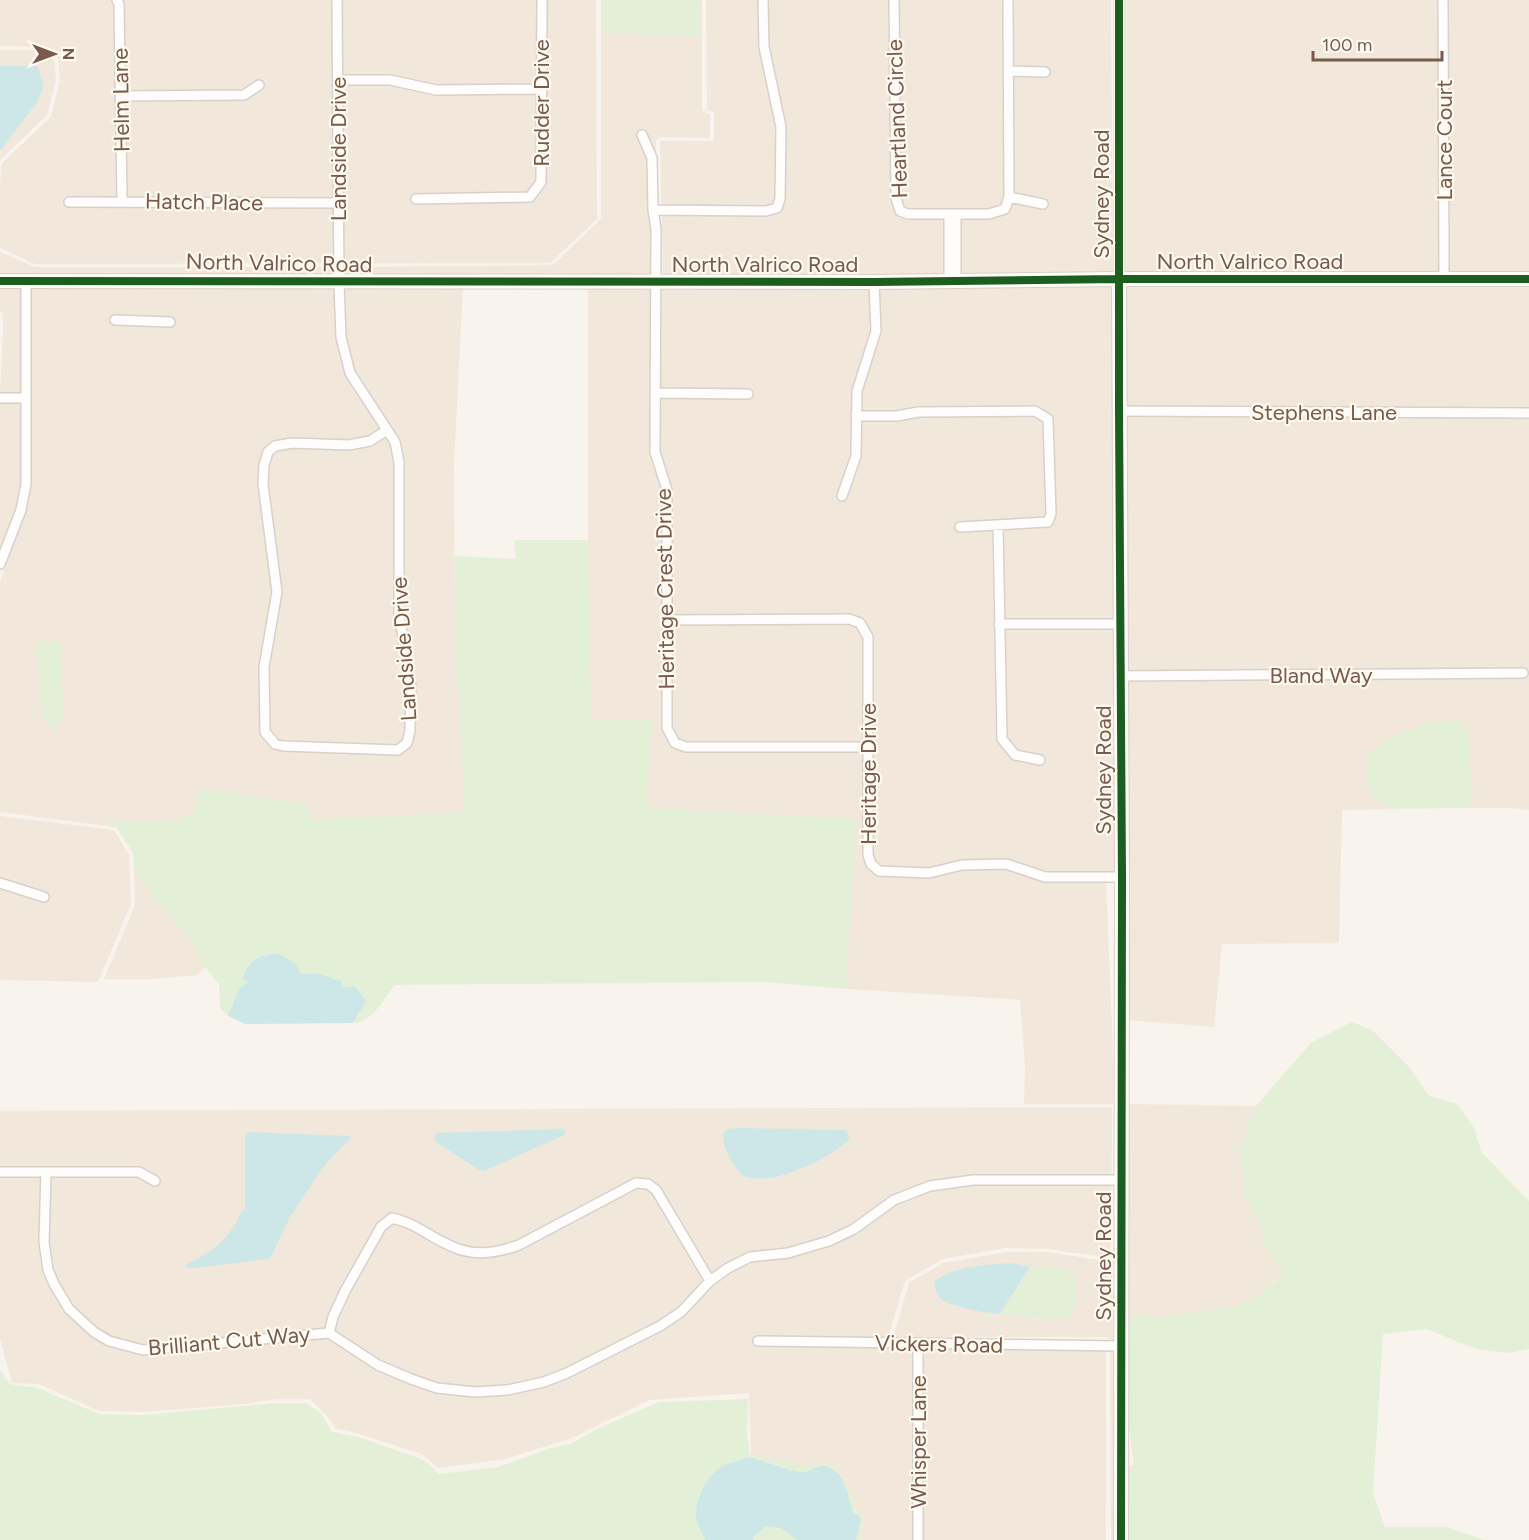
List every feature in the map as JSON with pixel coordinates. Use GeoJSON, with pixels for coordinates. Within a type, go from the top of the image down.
{"type":"FeatureCollection","features":[{"type":"Feature","properties":{"kind":"street","name":"Helm Lane"},"geometry":{"type":"LineString","coordinates":[[117,0],[119,4],[122,201]]}},
{"type":"Feature","properties":{"kind":"street","name":"Landside Drive"},"geometry":{"type":"LineString","coordinates":[[337,0],[341,337],[350,374],[395,442],[399,462],[399,613],[411,688],[410,731],[406,743],[398,750],[274,744],[265,732],[264,667],[277,592],[264,484],[264,465],[268,452],[274,446],[292,443],[349,445],[370,441],[387,430]]}},
{"type":"Feature","properties":{"kind":"street","name":"Rudder Drive"},"geometry":{"type":"LineString","coordinates":[[416,199],[530,197],[541,182],[542,0]]}},
{"type":"Feature","properties":{"kind":"street"},"geometry":{"type":"LineString","coordinates":[[654,210],[766,211],[777,208],[780,199],[781,127],[764,47],[763,0]]}},
{"type":"Feature","properties":{"kind":"street","name":"Heartland Circle"},"geometry":{"type":"LineString","coordinates":[[894,0],[896,198],[900,211],[908,214],[989,214],[1005,209],[1009,197]]}},
{"type":"Feature","properties":{"kind":"street"},"geometry":{"type":"LineString","coordinates":[[1008,0],[1009,197],[1043,204]]}},
{"type":"Feature","properties":{"kind":"street","name":"Sydney Road"},"geometry":{"type":"LineString","coordinates":[[1119,0],[1122,877],[1120,1540]]}},
{"type":"Feature","properties":{"kind":"street","name":"Lance Court"},"geometry":{"type":"LineString","coordinates":[[1443,0],[1444,279]]}},
{"type":"Feature","properties":{"kind":"street"},"geometry":{"type":"LineString","coordinates":[[1008,71],[1045,72]]}},
{"type":"Feature","properties":{"kind":"street"},"geometry":{"type":"LineString","coordinates":[[338,80],[390,80],[436,90],[540,89]]}},
{"type":"Feature","properties":{"kind":"street"},"geometry":{"type":"LineString","coordinates":[[121,96],[244,95],[259,85]]}},
{"type":"Feature","properties":{"kind":"street","name":"Heritage Crest Drive"},"geometry":{"type":"LineString","coordinates":[[642,135],[652,158],[656,229],[656,452],[666,490],[667,728],[675,743],[686,747],[868,747]]}},
{"type":"Feature","properties":{"kind":"street","name":"Hatch Place"},"geometry":{"type":"LineString","coordinates":[[69,202],[338,203]]}},
{"type":"Feature","properties":{"kind":"street"},"geometry":{"type":"LineString","coordinates":[[952,214],[952,282]]}},
{"type":"Feature","properties":{"kind":"street","name":"North Valrico Road"},"geometry":{"type":"LineString","coordinates":[[0,281],[339,283],[1529,279]]}},
{"type":"Feature","properties":{"kind":"street"},"geometry":{"type":"LineString","coordinates":[[0,564],[21,510],[26,484],[26,281]]}},
{"type":"Feature","properties":{"kind":"street"},"geometry":{"type":"LineString","coordinates":[[842,496],[856,456],[857,391],[876,331],[874,282]]}},
{"type":"Feature","properties":{"kind":"street"},"geometry":{"type":"LineString","coordinates":[[115,320],[170,322]]}},
{"type":"Feature","properties":{"kind":"street"},"geometry":{"type":"LineString","coordinates":[[655,393],[748,394]]}},
{"type":"Feature","properties":{"kind":"street"},"geometry":{"type":"LineString","coordinates":[[0,398],[26,398]]}},
{"type":"Feature","properties":{"kind":"street"},"geometry":{"type":"LineString","coordinates":[[856,416],[897,416],[918,412],[1035,411],[1048,419],[1051,514],[1048,522],[960,527]]}},
{"type":"Feature","properties":{"kind":"street","name":"Stephens Lane"},"geometry":{"type":"LineString","coordinates":[[1119,411],[1529,413]]}},
{"type":"Feature","properties":{"kind":"street"},"geometry":{"type":"LineString","coordinates":[[998,525],[1002,739],[1015,755],[1040,760]]}},
{"type":"Feature","properties":{"kind":"street","name":"Heritage Drive"},"geometry":{"type":"LineString","coordinates":[[667,620],[849,619],[860,623],[868,638],[868,855],[871,864],[879,871],[929,873],[962,865],[1006,864],[1045,877],[1122,877]]}},
{"type":"Feature","properties":{"kind":"street"},"geometry":{"type":"LineString","coordinates":[[999,624],[1120,624]]}},
{"type":"Feature","properties":{"kind":"street","name":"Bland Way"},"geometry":{"type":"LineString","coordinates":[[1120,676],[1523,673]]}},
{"type":"Feature","properties":{"kind":"street"},"geometry":{"type":"LineString","coordinates":[[0,884],[44,897]]}},
{"type":"Feature","properties":{"kind":"street"},"geometry":{"type":"LineString","coordinates":[[0,1172],[139,1172],[155,1181]]}},
{"type":"Feature","properties":{"kind":"street","name":"Brilliant Cut Way"},"geometry":{"type":"LineString","coordinates":[[46,1172],[44,1242],[48,1270],[69,1308],[94,1332],[116,1343],[143,1350],[329,1333],[378,1365],[420,1382],[437,1388],[475,1392],[507,1390],[544,1382],[567,1373],[660,1326],[681,1312],[710,1281],[728,1268],[750,1257],[788,1253],[830,1241],[854,1229],[894,1200],[930,1186],[973,1180],[1121,1180]]}},
{"type":"Feature","properties":{"kind":"street"},"geometry":{"type":"LineString","coordinates":[[329,1333],[333,1317],[345,1292],[381,1227],[392,1218],[406,1221],[451,1246],[477,1253],[498,1252],[519,1245],[636,1183],[648,1184],[656,1190],[710,1281]]}},
{"type":"Feature","properties":{"kind":"street","name":"Vickers Road"},"geometry":{"type":"LineString","coordinates":[[758,1341],[1121,1346]]}},
{"type":"Feature","properties":{"kind":"street","name":"Whisper Lane"},"geometry":{"type":"LineString","coordinates":[[918,1344],[918,1540]]}},
{"type":"Feature","properties":{"kind":"shaded area"},"geometry":{"type":"Polygon","coordinates":[[[0,0],[596,0],[597,219],[550,263],[35,264],[0,248],[2,163],[51,117],[60,80],[58,58],[41,47],[0,46],[0,0]]]}},
{"type":"Feature","properties":{"kind":"shaded area"},"geometry":{"type":"Polygon","coordinates":[[[698,0],[702,0],[702,110],[710,115],[710,138],[659,137],[656,140],[656,154],[645,130],[636,133],[647,159],[652,277],[344,278],[344,267],[553,265],[601,219],[601,32],[699,38],[698,0]]]}},
{"type":"Feature","properties":{"kind":"shaded area"},"geometry":{"type":"Polygon","coordinates":[[[706,0],[1111,0],[1113,273],[663,276],[660,141],[714,141],[714,112],[707,110],[706,0]]]}},
{"type":"Feature","properties":{"kind":"shaded area"},"geometry":{"type":"Polygon","coordinates":[[[1124,0],[1438,0],[1439,275],[1124,274],[1124,0]]]}},
{"type":"Feature","properties":{"kind":"shaded area"},"geometry":{"type":"Polygon","coordinates":[[[1448,0],[1529,0],[1529,275],[1449,275],[1448,0]]]}},
{"type":"Feature","properties":{"kind":"shaded area"},"geometry":{"type":"Polygon","coordinates":[[[0,50],[39,50],[54,60],[56,80],[47,115],[0,160],[1,148],[37,103],[36,66],[0,66],[0,50]]]}},
{"type":"Feature","properties":{"kind":"shaded area"},"geometry":{"type":"Polygon","coordinates":[[[0,252],[35,267],[334,267],[334,278],[0,276],[0,252]]]}},
{"type":"Feature","properties":{"kind":"shaded area"},"geometry":{"type":"Polygon","coordinates":[[[1114,283],[1115,620],[1004,619],[1003,529],[1049,527],[1056,515],[1053,419],[1035,406],[918,408],[897,412],[861,412],[862,392],[880,332],[879,287],[1114,283]]]}},
{"type":"Feature","properties":{"kind":"shaded area"},"geometry":{"type":"Polygon","coordinates":[[[1124,283],[1529,284],[1529,409],[1124,406],[1124,283]]]}},
{"type":"Feature","properties":{"kind":"shaded area"},"geometry":{"type":"Polygon","coordinates":[[[0,285],[21,285],[21,393],[0,393],[3,314],[0,310],[0,285]]]}},
{"type":"Feature","properties":{"kind":"shaded area"},"geometry":{"type":"Polygon","coordinates":[[[31,285],[334,287],[336,337],[345,374],[381,429],[369,437],[349,441],[292,439],[274,441],[263,451],[259,465],[258,485],[272,592],[259,666],[260,732],[273,748],[398,754],[410,747],[415,732],[414,673],[404,613],[404,461],[400,442],[394,430],[354,372],[346,337],[344,287],[463,287],[454,464],[455,641],[465,812],[309,820],[199,788],[195,813],[171,821],[107,822],[108,826],[0,812],[0,582],[25,511],[31,484],[31,285]],[[37,641],[41,714],[49,726],[64,717],[37,641]]]}},
{"type":"Feature","properties":{"kind":"shaded area"},"geometry":{"type":"Polygon","coordinates":[[[588,286],[651,286],[650,452],[661,490],[662,728],[671,745],[686,751],[863,751],[863,855],[868,867],[879,875],[929,878],[963,869],[1005,869],[1045,881],[1106,882],[1114,1074],[1113,1104],[1024,1104],[1025,1066],[1020,1000],[846,989],[856,819],[647,808],[651,719],[591,719],[588,641],[588,286]]]}},
{"type":"Feature","properties":{"kind":"shaded area"},"geometry":{"type":"Polygon","coordinates":[[[661,286],[869,287],[871,330],[852,390],[851,455],[836,499],[846,501],[860,457],[861,421],[897,421],[919,417],[1034,415],[1043,422],[1045,518],[955,523],[955,531],[992,530],[996,739],[1011,758],[1044,766],[1046,758],[1018,751],[1007,737],[1004,628],[1115,629],[1117,873],[1046,872],[1006,860],[962,860],[929,869],[881,867],[873,854],[873,638],[864,621],[849,615],[672,615],[672,490],[660,451],[660,398],[752,398],[753,390],[660,389],[661,286]]]}},
{"type":"Feature","properties":{"kind":"shaded area"},"geometry":{"type":"Polygon","coordinates":[[[0,402],[21,402],[21,484],[16,509],[0,551],[0,402]]]}},
{"type":"Feature","properties":{"kind":"shaded area"},"geometry":{"type":"Polygon","coordinates":[[[1124,415],[1529,418],[1529,810],[1465,808],[1473,800],[1372,798],[1391,809],[1342,810],[1339,943],[1222,944],[1214,1027],[1127,1020],[1125,680],[1527,678],[1528,669],[1125,672],[1124,415]]]}},
{"type":"Feature","properties":{"kind":"shaded area"},"geometry":{"type":"Polygon","coordinates":[[[386,437],[394,462],[394,613],[406,688],[405,731],[402,741],[396,745],[374,745],[277,740],[270,731],[269,667],[282,592],[268,484],[269,466],[273,454],[277,450],[293,447],[350,449],[371,445],[386,437]]]}},
{"type":"Feature","properties":{"kind":"shaded area"},"geometry":{"type":"Polygon","coordinates":[[[672,624],[848,624],[856,626],[863,639],[863,742],[687,742],[679,740],[672,727],[672,624]]]}},
{"type":"Feature","properties":{"kind":"shaded area"},"geometry":{"type":"Polygon","coordinates":[[[0,816],[114,830],[129,855],[131,904],[98,982],[0,980],[0,816]]]}},
{"type":"Feature","properties":{"kind":"shaded area"},"geometry":{"type":"Polygon","coordinates":[[[134,867],[151,892],[192,942],[205,967],[197,975],[152,979],[104,979],[135,906],[134,867]]]}},
{"type":"Feature","properties":{"kind":"shaded area"},"geometry":{"type":"Polygon","coordinates":[[[1127,1104],[1256,1106],[1240,1148],[1244,1197],[1250,1201],[1268,1252],[1284,1268],[1274,1281],[1257,1296],[1234,1306],[1153,1319],[1137,1315],[1126,1317],[1127,1104]]]}},
{"type":"Feature","properties":{"kind":"shaded area"},"geometry":{"type":"Polygon","coordinates":[[[1112,1107],[1111,1258],[1047,1249],[1005,1248],[942,1259],[905,1281],[887,1340],[1106,1341],[1106,1540],[860,1540],[863,1521],[852,1505],[848,1485],[833,1467],[824,1464],[804,1470],[766,1461],[751,1454],[749,1393],[649,1400],[572,1438],[505,1459],[438,1468],[422,1454],[336,1429],[310,1399],[278,1399],[235,1405],[142,1412],[99,1411],[39,1384],[12,1383],[0,1338],[0,1111],[1112,1107]]]}},
{"type":"Feature","properties":{"kind":"shaded area"},"geometry":{"type":"Polygon","coordinates":[[[1006,1252],[1047,1252],[1112,1262],[1113,1341],[1106,1337],[893,1337],[909,1283],[943,1263],[1006,1252]],[[1012,1263],[943,1301],[989,1313],[1021,1315],[1036,1319],[1077,1299],[1076,1280],[1072,1273],[1064,1268],[1030,1267],[1012,1263]]]}},
{"type":"Feature","properties":{"kind":"shaded area"},"geometry":{"type":"Polygon","coordinates":[[[1110,1350],[1116,1350],[1116,1540],[1111,1540],[1110,1350]]]}},
{"type":"Feature","properties":{"kind":"green space"},"geometry":{"type":"Polygon","coordinates":[[[601,0],[698,0],[699,38],[601,32],[601,0]]]}},
{"type":"Feature","properties":{"kind":"green space"},"geometry":{"type":"Polygon","coordinates":[[[514,540],[588,540],[591,719],[651,719],[647,808],[857,819],[846,989],[765,982],[395,985],[372,1015],[353,1023],[360,1013],[341,981],[317,973],[301,974],[277,953],[260,957],[252,962],[243,978],[248,982],[235,999],[228,1016],[220,1008],[219,984],[205,967],[192,942],[151,892],[134,867],[133,853],[117,828],[108,826],[107,822],[171,821],[195,813],[199,788],[308,804],[310,820],[465,812],[455,641],[455,556],[516,559],[514,540]]]}},
{"type":"Feature","properties":{"kind":"green space"},"geometry":{"type":"Polygon","coordinates":[[[37,641],[60,641],[64,717],[57,720],[58,728],[53,729],[41,714],[37,641]]]}},
{"type":"Feature","properties":{"kind":"green space"},"geometry":{"type":"Polygon","coordinates":[[[1459,720],[1468,732],[1473,800],[1465,808],[1390,809],[1372,798],[1366,780],[1368,755],[1386,739],[1431,722],[1459,720]]]}},
{"type":"Feature","properties":{"kind":"green space"},"geometry":{"type":"Polygon","coordinates":[[[1352,1022],[1372,1030],[1409,1067],[1429,1096],[1457,1104],[1474,1128],[1482,1153],[1529,1201],[1529,1349],[1508,1353],[1476,1349],[1427,1329],[1383,1334],[1373,1494],[1385,1527],[1446,1527],[1485,1540],[1126,1540],[1126,1468],[1134,1464],[1124,1372],[1128,1344],[1126,1344],[1126,1317],[1137,1315],[1153,1319],[1234,1306],[1257,1296],[1275,1281],[1283,1268],[1268,1252],[1250,1201],[1244,1197],[1240,1148],[1256,1106],[1311,1043],[1352,1022]]]}},
{"type":"Feature","properties":{"kind":"green space"},"geometry":{"type":"Polygon","coordinates":[[[1030,1267],[1060,1268],[1075,1277],[1078,1290],[1076,1305],[1071,1317],[1044,1318],[1000,1314],[1030,1267]]]}},
{"type":"Feature","properties":{"kind":"green space"},"geometry":{"type":"Polygon","coordinates":[[[0,1369],[9,1384],[38,1388],[99,1414],[144,1415],[276,1403],[306,1403],[321,1413],[332,1432],[359,1437],[424,1460],[439,1474],[498,1467],[551,1448],[570,1444],[599,1428],[659,1402],[748,1399],[747,1435],[750,1454],[798,1465],[829,1464],[848,1485],[855,1512],[861,1513],[863,1521],[860,1540],[0,1540],[0,1369]]]}},
{"type":"Feature","properties":{"kind":"water"},"geometry":{"type":"Polygon","coordinates":[[[0,66],[37,66],[44,85],[37,103],[0,151],[0,66]]]}},
{"type":"Feature","properties":{"kind":"water"},"geometry":{"type":"Polygon","coordinates":[[[277,953],[298,965],[301,974],[317,973],[341,981],[344,987],[355,986],[366,1001],[353,1023],[245,1024],[228,1016],[239,989],[248,982],[242,978],[252,962],[259,957],[277,953]]]}},
{"type":"Feature","properties":{"kind":"water"},"geometry":{"type":"Polygon","coordinates":[[[563,1129],[566,1132],[564,1135],[484,1171],[435,1141],[437,1133],[563,1129]]]}},
{"type":"Feature","properties":{"kind":"water"},"geometry":{"type":"Polygon","coordinates":[[[728,1129],[846,1130],[850,1138],[830,1154],[800,1169],[784,1175],[755,1179],[741,1173],[726,1150],[724,1133],[728,1129]]]}},
{"type":"Feature","properties":{"kind":"water"},"geometry":{"type":"Polygon","coordinates":[[[249,1132],[350,1136],[351,1138],[327,1162],[290,1217],[270,1259],[186,1267],[222,1241],[245,1209],[245,1137],[249,1132]]]}},
{"type":"Feature","properties":{"kind":"water"},"geometry":{"type":"Polygon","coordinates":[[[1012,1263],[1030,1267],[1000,1314],[954,1305],[942,1300],[936,1292],[934,1282],[951,1272],[971,1267],[1012,1263]]]}},
{"type":"Feature","properties":{"kind":"water"},"geometry":{"type":"Polygon","coordinates":[[[747,1457],[794,1471],[804,1472],[823,1466],[836,1471],[844,1484],[854,1514],[859,1515],[861,1520],[856,1540],[797,1540],[781,1528],[766,1526],[754,1536],[753,1540],[705,1540],[696,1515],[702,1490],[718,1469],[747,1457]]]}},
{"type":"Feature","properties":{"kind":"cycle path"},"geometry":{"type":"LineString","coordinates":[[1119,0],[1122,877],[1121,1540]]}},
{"type":"Feature","properties":{"kind":"cycle path"},"geometry":{"type":"LineString","coordinates":[[0,281],[874,282],[1119,279],[1529,279]]}}]}
